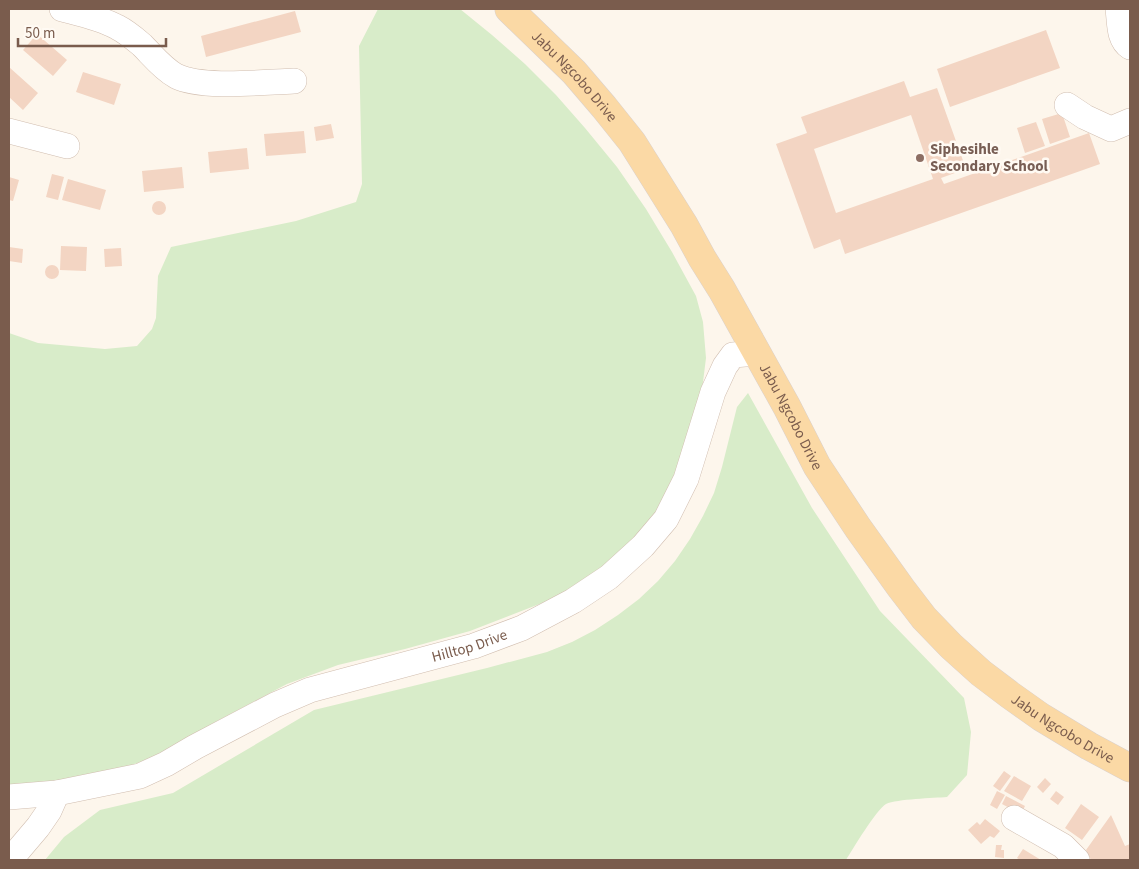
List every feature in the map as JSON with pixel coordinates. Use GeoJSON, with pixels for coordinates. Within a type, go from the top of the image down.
{"type":"FeatureCollection","features":[{"type":"Feature","properties":{"kind":"main road","name":"Jabu Ngcobo Drive"},"geometry":{"type":"LineString","coordinates":[[509,9],[574,72],[632,142],[684,225],[758,353],[817,466],[858,528],[924,618],[981,673],[1010,695],[1089,746],[1130,768]]}},
{"type":"Feature","properties":{"kind":"street"},"geometry":{"type":"LineString","coordinates":[[62,9],[86,15],[118,27],[141,45],[159,64],[176,76],[193,82],[294,81]]}},
{"type":"Feature","properties":{"kind":"street"},"geometry":{"type":"LineString","coordinates":[[1118,9],[1121,34],[1126,44],[1130,47]]}},
{"type":"Feature","properties":{"kind":"street"},"geometry":{"type":"LineString","coordinates":[[1067,105],[1085,117],[1111,129],[1130,121]]}},
{"type":"Feature","properties":{"kind":"street"},"geometry":{"type":"LineString","coordinates":[[9,131],[67,146]]}},
{"type":"Feature","properties":{"kind":"street","name":"Hilltop Drive"},"geometry":{"type":"LineString","coordinates":[[9,798],[56,793],[140,776],[275,705],[310,690],[474,646],[522,628],[573,601],[610,577],[643,546],[666,519],[686,479],[713,392],[724,366],[733,355],[758,353]]}},
{"type":"Feature","properties":{"kind":"street"},"geometry":{"type":"LineString","coordinates":[[10,860],[50,811],[56,793]]}},
{"type":"Feature","properties":{"kind":"street"},"geometry":{"type":"LineString","coordinates":[[1014,818],[1063,846],[1077,860]]}},
{"type":"Feature","properties":{"kind":"green space"},"geometry":{"type":"Polygon","coordinates":[[[378,9],[460,9],[525,64],[556,95],[617,167],[646,209],[672,252],[696,296],[703,322],[706,358],[700,406],[687,453],[653,518],[637,537],[599,572],[555,598],[470,631],[338,665],[287,684],[217,721],[170,749],[146,760],[94,777],[9,788],[9,333],[38,343],[105,349],[137,346],[152,329],[156,318],[158,276],[171,247],[296,221],[356,202],[362,184],[359,46],[378,9]]]}},
{"type":"Feature","properties":{"kind":"green space"},"geometry":{"type":"Polygon","coordinates":[[[748,393],[812,508],[880,611],[964,698],[971,732],[967,775],[947,797],[907,800],[886,804],[871,821],[846,860],[45,860],[64,837],[100,810],[173,793],[314,710],[547,652],[572,642],[618,615],[658,581],[690,539],[714,493],[737,407],[748,393]]]}},
{"type":"Feature","properties":{"kind":"building"},"geometry":{"type":"Polygon","coordinates":[[[295,11],[301,32],[206,57],[201,36],[295,11]]]}},
{"type":"Feature","properties":{"kind":"building"},"geometry":{"type":"Polygon","coordinates":[[[1046,30],[1060,68],[950,107],[937,69],[1046,30]]]}},
{"type":"Feature","properties":{"kind":"building"},"geometry":{"type":"Polygon","coordinates":[[[37,34],[67,60],[53,76],[23,50],[37,34]]]}},
{"type":"Feature","properties":{"kind":"building"},"geometry":{"type":"Polygon","coordinates":[[[9,67],[38,93],[23,110],[9,97],[9,67]]]}},
{"type":"Feature","properties":{"kind":"building"},"geometry":{"type":"Polygon","coordinates":[[[83,72],[121,84],[114,105],[76,92],[83,72]]]}},
{"type":"Feature","properties":{"kind":"building"},"geometry":{"type":"Polygon","coordinates":[[[904,81],[910,97],[937,88],[966,169],[941,178],[944,184],[1089,133],[1100,164],[845,254],[840,239],[814,249],[776,144],[807,133],[801,117],[904,81]],[[911,115],[814,149],[836,213],[933,179],[911,115]]]}},
{"type":"Feature","properties":{"kind":"building"},"geometry":{"type":"Polygon","coordinates":[[[1062,113],[1070,137],[1050,144],[1042,119],[1062,113]]]}},
{"type":"Feature","properties":{"kind":"building"},"geometry":{"type":"Polygon","coordinates":[[[1036,122],[1045,146],[1025,153],[1017,128],[1036,122]]]}},
{"type":"Feature","properties":{"kind":"building"},"geometry":{"type":"Polygon","coordinates":[[[331,124],[334,138],[316,141],[314,127],[331,124]]]}},
{"type":"Feature","properties":{"kind":"building"},"geometry":{"type":"Polygon","coordinates":[[[304,131],[306,153],[266,156],[264,134],[304,131]]]}},
{"type":"Feature","properties":{"kind":"building"},"geometry":{"type":"Polygon","coordinates":[[[247,148],[249,169],[210,173],[208,152],[247,148]]]}},
{"type":"Feature","properties":{"kind":"building"},"geometry":{"type":"Polygon","coordinates":[[[182,167],[184,188],[144,192],[142,171],[182,167]]]}},
{"type":"Feature","properties":{"kind":"building"},"geometry":{"type":"Polygon","coordinates":[[[52,174],[64,177],[58,200],[46,197],[52,174]]]}},
{"type":"Feature","properties":{"kind":"building"},"geometry":{"type":"Polygon","coordinates":[[[9,177],[19,180],[13,201],[9,200],[9,177]]]}},
{"type":"Feature","properties":{"kind":"building"},"geometry":{"type":"Polygon","coordinates":[[[68,179],[106,190],[100,210],[62,200],[68,179]]]}},
{"type":"Feature","properties":{"kind":"building"},"geometry":{"type":"Polygon","coordinates":[[[159,201],[164,203],[166,208],[164,213],[159,215],[154,213],[152,208],[154,203],[159,201]]]}},
{"type":"Feature","properties":{"kind":"building"},"geometry":{"type":"Polygon","coordinates":[[[61,246],[87,247],[86,271],[60,270],[61,246]]]}},
{"type":"Feature","properties":{"kind":"building"},"geometry":{"type":"Polygon","coordinates":[[[9,247],[23,249],[22,263],[9,261],[9,247]]]}},
{"type":"Feature","properties":{"kind":"building"},"geometry":{"type":"Polygon","coordinates":[[[121,248],[122,266],[105,267],[104,249],[121,248]]]}},
{"type":"Feature","properties":{"kind":"building"},"geometry":{"type":"Polygon","coordinates":[[[52,265],[57,267],[59,272],[57,277],[52,279],[47,277],[45,272],[47,267],[52,265]]]}},
{"type":"Feature","properties":{"kind":"building"},"geometry":{"type":"Polygon","coordinates":[[[1004,771],[1011,776],[1000,791],[993,786],[1004,771]]]}},
{"type":"Feature","properties":{"kind":"building"},"geometry":{"type":"Polygon","coordinates":[[[1014,776],[1031,786],[1022,801],[1004,791],[1014,776]]]}},
{"type":"Feature","properties":{"kind":"building"},"geometry":{"type":"Polygon","coordinates":[[[1045,778],[1051,784],[1043,793],[1037,787],[1045,778]]]}},
{"type":"Feature","properties":{"kind":"building"},"geometry":{"type":"Polygon","coordinates":[[[997,791],[1005,795],[997,809],[990,805],[997,791]]]}},
{"type":"Feature","properties":{"kind":"building"},"geometry":{"type":"Polygon","coordinates":[[[1056,791],[1064,797],[1058,805],[1050,799],[1056,791]]]}},
{"type":"Feature","properties":{"kind":"building"},"geometry":{"type":"Polygon","coordinates":[[[1006,796],[1025,806],[1021,814],[1002,804],[1006,796]]]}},
{"type":"Feature","properties":{"kind":"building"},"geometry":{"type":"Polygon","coordinates":[[[1081,804],[1099,817],[1082,840],[1065,828],[1081,804]]]}},
{"type":"Feature","properties":{"kind":"building"},"geometry":{"type":"Polygon","coordinates":[[[1111,815],[1125,846],[1130,844],[1130,860],[1091,860],[1086,850],[1111,815]]]}},
{"type":"Feature","properties":{"kind":"building"},"geometry":{"type":"Polygon","coordinates":[[[985,819],[1000,831],[994,838],[990,836],[981,844],[968,830],[977,822],[980,825],[985,819]]]}},
{"type":"Feature","properties":{"kind":"building"},"geometry":{"type":"Polygon","coordinates":[[[996,845],[1002,845],[1001,850],[1004,850],[1004,858],[995,857],[996,845]]]}},
{"type":"Feature","properties":{"kind":"building"},"geometry":{"type":"Polygon","coordinates":[[[1023,849],[1041,860],[1020,860],[1017,858],[1023,849]]]}},
{"type":"Feature","properties":{"kind":"place","name":"Siphesihle Secondary School"},"geometry":{"type":"Point","coordinates":[920,158]}}]}
